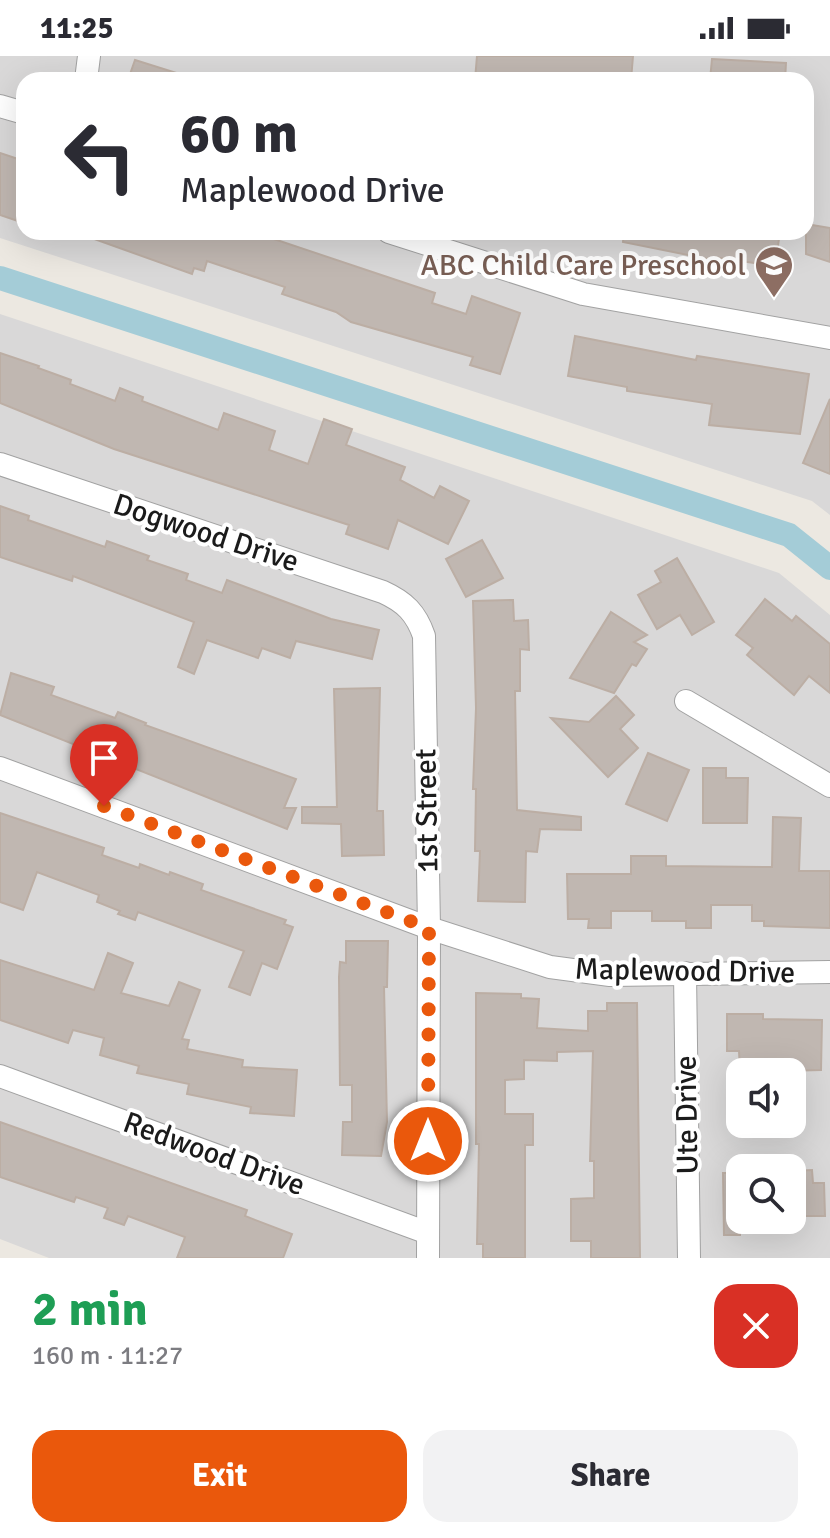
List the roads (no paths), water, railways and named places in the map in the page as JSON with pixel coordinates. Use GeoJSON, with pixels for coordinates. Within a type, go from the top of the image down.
{"type":"FeatureCollection","features":[{"type":"Feature","properties":{"kind":"street"},"geometry":{"type":"LineString","coordinates":[[414,240],[583,294],[830,338]]}},
{"type":"Feature","properties":{"kind":"street","name":"Dogwood Drive"},"geometry":{"type":"LineString","coordinates":[[0,464],[383,592],[409,607]]}},
{"type":"Feature","properties":{"kind":"street","name":"1st Street"},"geometry":{"type":"LineString","coordinates":[[409,607],[424,636],[429,928],[428,1258]]}},
{"type":"Feature","properties":{"kind":"street"},"geometry":{"type":"LineString","coordinates":[[686,701],[830,786]]}},
{"type":"Feature","properties":{"kind":"street","name":"Maplewood Drive"},"geometry":{"type":"LineString","coordinates":[[0,768],[429,928],[561,969],[610,975],[830,972]]}},
{"type":"Feature","properties":{"kind":"street","name":"Ute Drive"},"geometry":{"type":"LineString","coordinates":[[685,973],[689,1258]]}},
{"type":"Feature","properties":{"kind":"street","name":"Redwood Drive"},"geometry":{"type":"LineString","coordinates":[[0,1076],[428,1233]]}},
{"type":"Feature","properties":{"kind":"waterway"},"geometry":{"type":"LineString","coordinates":[[0,278],[789,535],[830,568]]}},
{"type":"Feature","properties":{"kind":"place","name":"ABC Child Care Preschool"},"geometry":{"type":"Point","coordinates":[774,299]}}]}
